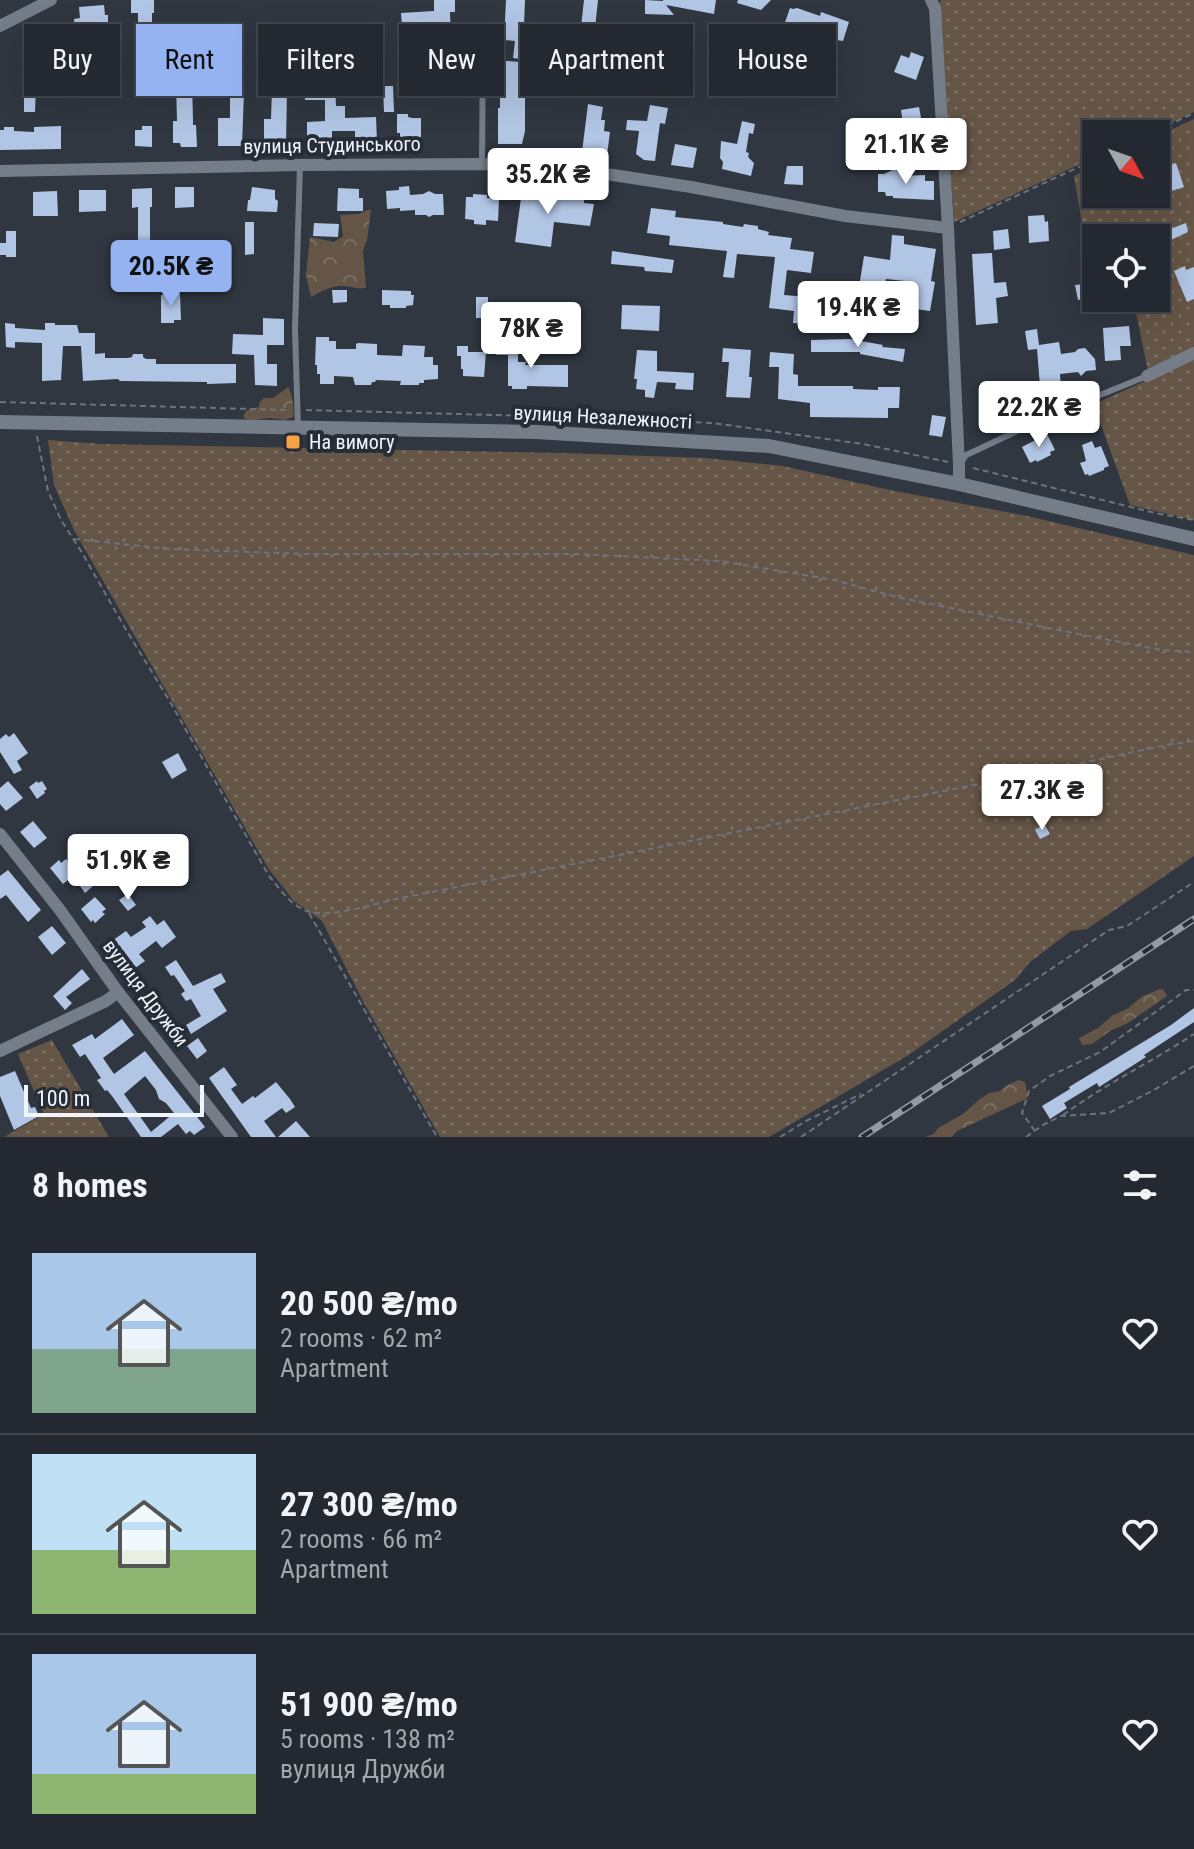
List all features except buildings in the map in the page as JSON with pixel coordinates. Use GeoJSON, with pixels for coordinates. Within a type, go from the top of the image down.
{"type":"FeatureCollection","features":[{"type":"Feature","properties":{"kind":"street"},"geometry":{"type":"LineString","coordinates":[[0,26],[51,0]]}},
{"type":"Feature","properties":{"kind":"street"},"geometry":{"type":"LineString","coordinates":[[931,0],[935,8],[948,228],[959,484]]}},
{"type":"Feature","properties":{"kind":"street","name":"вулиця Студинського"},"geometry":{"type":"LineString","coordinates":[[0,171],[300,165],[482,164],[536,167],[613,175],[845,216],[948,228]]}},
{"type":"Feature","properties":{"kind":"street"},"geometry":{"type":"LineString","coordinates":[[1147,376],[1194,353]]}},
{"type":"Feature","properties":{"kind":"street","name":"вулиця Незалежності"},"geometry":{"type":"LineString","coordinates":[[0,422],[536,432],[769,446],[959,484],[1194,539]]}},
{"type":"Feature","properties":{"kind":"street","name":"вулиця Дружби"},"geometry":{"type":"LineString","coordinates":[[0,834],[232,1137]]}},
{"type":"Feature","properties":{"kind":"street"},"geometry":{"type":"LineString","coordinates":[[0,1051],[106,1001],[118,992]]}},
{"type":"Feature","properties":{"kind":"lane"},"geometry":{"type":"LineString","coordinates":[[482,164],[483,96]]}},
{"type":"Feature","properties":{"kind":"lane"},"geometry":{"type":"LineString","coordinates":[[298,428],[295,329],[300,165]]}},
{"type":"Feature","properties":{"kind":"lane"},"geometry":{"type":"LineString","coordinates":[[959,465],[966,455],[1053,414],[1147,376]]}},
{"type":"Feature","properties":{"kind":"path"},"geometry":{"type":"LineString","coordinates":[[1170,124],[1194,113]]}},
{"type":"Feature","properties":{"kind":"path"},"geometry":{"type":"LineString","coordinates":[[948,228],[1082,166]]}},
{"type":"Feature","properties":{"kind":"path"},"geometry":{"type":"LineString","coordinates":[[38,423],[37,438],[48,491],[61,520],[169,700],[269,876],[286,897],[308,912],[437,1137]]}},
{"type":"Feature","properties":{"kind":"path"},"geometry":{"type":"LineString","coordinates":[[959,465],[1194,520]]}},
{"type":"Feature","properties":{"kind":"path"},"geometry":{"type":"LineString","coordinates":[[73,538],[170,549],[307,554],[580,554],[720,561],[834,580],[897,597],[1161,650],[1194,652]]}},
{"type":"Feature","properties":{"kind":"path"},"geometry":{"type":"LineString","coordinates":[[308,912],[342,912],[1194,741]]}},
{"type":"Feature","properties":{"kind":"path"},"geometry":{"type":"LineString","coordinates":[[801,1137],[1109,930],[1127,926],[1194,882]]}},
{"type":"Feature","properties":{"kind":"path"},"geometry":{"type":"LineString","coordinates":[[1035,1131],[1022,1113],[1029,1091],[1050,1076],[1100,1052],[1186,990],[1194,990]]}},
{"type":"Feature","properties":{"kind":"path"},"geometry":{"type":"LineString","coordinates":[[1026,1137],[1194,1034]]}},
{"type":"Feature","properties":{"kind":"path"},"geometry":{"type":"LineString","coordinates":[[1061,1116],[1109,1113],[1194,1066]]}},
{"type":"Feature","properties":{"kind":"path"},"geometry":{"type":"LineString","coordinates":[[780,1137],[869,1090]]}},
{"type":"Feature","properties":{"kind":"green space"},"geometry":{"type":"Polygon","coordinates":[[[941,0],[1194,0],[1194,112],[1170,123],[1170,120],[1082,120],[1082,163],[954,222],[941,0]]]}},
{"type":"Feature","properties":{"kind":"green space"},"geometry":{"type":"Polygon","coordinates":[[[1194,119],[1194,352],[1148,371],[1136,312],[1170,312],[1170,224],[1082,224],[1074,176],[1082,172],[1082,208],[1170,208],[1170,130],[1194,119]]]}},
{"type":"Feature","properties":{"kind":"green space"},"geometry":{"type":"Polygon","coordinates":[[[371,210],[363,251],[366,288],[335,286],[311,297],[306,275],[310,237],[334,242],[343,236],[340,215],[359,214],[371,210]]]}},
{"type":"Feature","properties":{"kind":"green space"},"geometry":{"type":"Polygon","coordinates":[[[1194,359],[1194,520],[1130,505],[1097,414],[1099,402],[1194,359]]]}},
{"type":"Feature","properties":{"kind":"green space"},"geometry":{"type":"Polygon","coordinates":[[[288,387],[293,402],[293,417],[285,420],[251,420],[243,416],[247,410],[259,407],[264,398],[273,398],[288,387]]]}},
{"type":"Feature","properties":{"kind":"green space"},"geometry":{"type":"Polygon","coordinates":[[[48,440],[102,444],[705,458],[783,466],[1027,516],[1194,555],[1194,856],[1087,929],[1071,931],[1030,962],[1015,980],[907,1056],[769,1137],[440,1137],[364,1003],[322,921],[294,901],[268,868],[75,532],[54,485],[48,440]]]}},
{"type":"Feature","properties":{"kind":"green space"},"geometry":{"type":"Polygon","coordinates":[[[1160,989],[1167,996],[1092,1044],[1082,1045],[1079,1038],[1143,996],[1160,989]]]}},
{"type":"Feature","properties":{"kind":"green space"},"geometry":{"type":"Polygon","coordinates":[[[52,1040],[109,1137],[4,1137],[44,1114],[18,1054],[52,1040]]]}},
{"type":"Feature","properties":{"kind":"green space"},"geometry":{"type":"Polygon","coordinates":[[[1019,1080],[1025,1082],[1028,1098],[957,1131],[952,1137],[926,1137],[989,1093],[1000,1091],[1019,1080]]]}},
{"type":"Feature","properties":{"kind":"railway"},"geometry":{"type":"LineString","coordinates":[[862,1137],[1194,919]]}},
{"type":"Feature","properties":{"kind":"place","name":"На вимогу"},"geometry":{"type":"Point","coordinates":[293,442]}}]}
